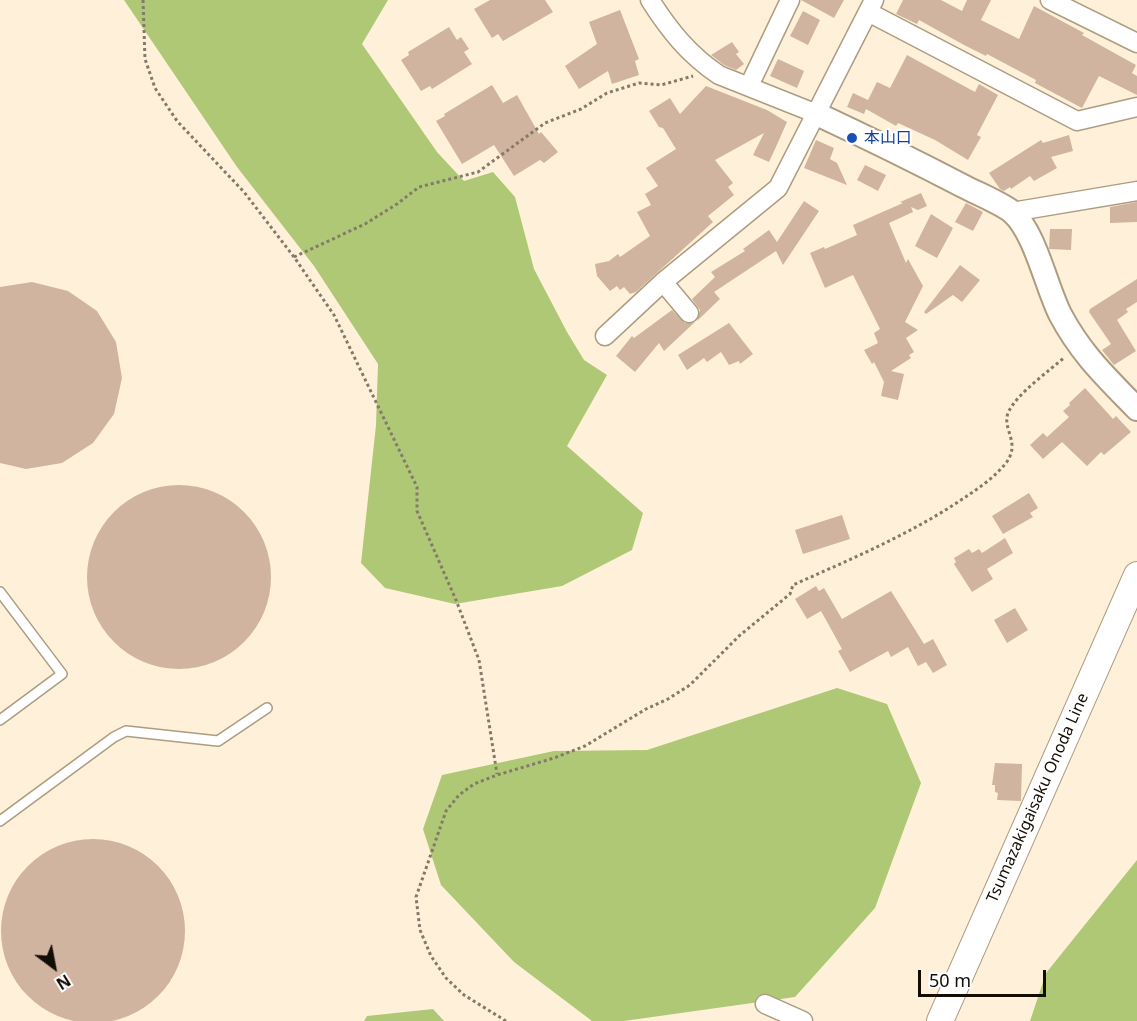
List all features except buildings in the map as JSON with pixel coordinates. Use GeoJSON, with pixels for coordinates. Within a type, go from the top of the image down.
{"type":"FeatureCollection","features":[{"type":"Feature","properties":{"kind":"main road","name":"Tsumazakigaisaku Onoda Line"},"geometry":{"type":"LineString","coordinates":[[940,1021],[1137,575]]}},
{"type":"Feature","properties":{"kind":"street"},"geometry":{"type":"LineString","coordinates":[[650,0],[684,47],[719,75],[816,114],[907,156],[1012,212],[1033,246],[1059,312],[1078,345],[1100,372],[1137,409]]}},
{"type":"Feature","properties":{"kind":"street"},"geometry":{"type":"LineString","coordinates":[[1050,0],[1137,43]]}},
{"type":"Feature","properties":{"kind":"street"},"geometry":{"type":"LineString","coordinates":[[748,86],[789,1]]}},
{"type":"Feature","properties":{"kind":"street"},"geometry":{"type":"LineString","coordinates":[[605,336],[663,282],[778,188],[871,6],[1077,121],[1137,107]]}},
{"type":"Feature","properties":{"kind":"street"},"geometry":{"type":"LineString","coordinates":[[1012,212],[1137,191]]}},
{"type":"Feature","properties":{"kind":"street"},"geometry":{"type":"LineString","coordinates":[[663,282],[689,313]]}},
{"type":"Feature","properties":{"kind":"street"},"geometry":{"type":"LineString","coordinates":[[765,1004],[804,1021]]}},
{"type":"Feature","properties":{"kind":"lane"},"geometry":{"type":"LineString","coordinates":[[0,592],[62,674],[0,720]]}},
{"type":"Feature","properties":{"kind":"lane"},"geometry":{"type":"LineString","coordinates":[[0,820],[114,737],[126,731],[218,741],[267,708]]}},
{"type":"Feature","properties":{"kind":"path"},"geometry":{"type":"LineString","coordinates":[[143,0],[146,59],[155,88],[177,121],[244,192],[294,257],[334,315],[417,487],[417,511],[456,600],[479,660],[497,775]]}},
{"type":"Feature","properties":{"kind":"path"},"geometry":{"type":"LineString","coordinates":[[294,257],[365,224],[419,187],[478,172],[545,123],[581,109],[607,93],[639,83],[661,85],[690,77],[709,68]]}},
{"type":"Feature","properties":{"kind":"path"},"geometry":{"type":"LineString","coordinates":[[506,1021],[464,995],[446,978],[431,956],[420,930],[416,897],[446,811],[459,795],[474,784],[497,775],[585,746],[646,709],[669,699],[690,685],[739,636],[790,594],[793,585],[926,522],[986,482],[1007,462],[1013,451],[1007,422],[1009,411],[1023,394],[1078,345]]}},
{"type":"Feature","properties":{"kind":"green space"},"geometry":{"type":"Polygon","coordinates":[[[124,0],[388,0],[362,44],[437,152],[464,181],[493,172],[515,197],[534,269],[584,360],[607,375],[567,446],[643,513],[632,550],[562,586],[455,604],[385,588],[361,563],[376,425],[378,364],[314,266],[237,167],[124,0]]]}},
{"type":"Feature","properties":{"kind":"green space"},"geometry":{"type":"Polygon","coordinates":[[[837,688],[887,704],[921,783],[875,908],[795,997],[624,1021],[592,1021],[514,962],[441,885],[423,829],[442,775],[554,751],[647,750],[837,688]]]}},
{"type":"Feature","properties":{"kind":"green space"},"geometry":{"type":"Polygon","coordinates":[[[1137,860],[1137,1021],[1030,1021],[1046,973],[1137,860]]]}},
{"type":"Feature","properties":{"kind":"green space"},"geometry":{"type":"Polygon","coordinates":[[[433,1009],[444,1021],[364,1021],[367,1016],[433,1009]]]}},
{"type":"Feature","properties":{"kind":"place","name":"本山口"},"geometry":{"type":"Point","coordinates":[852,138]}}]}
